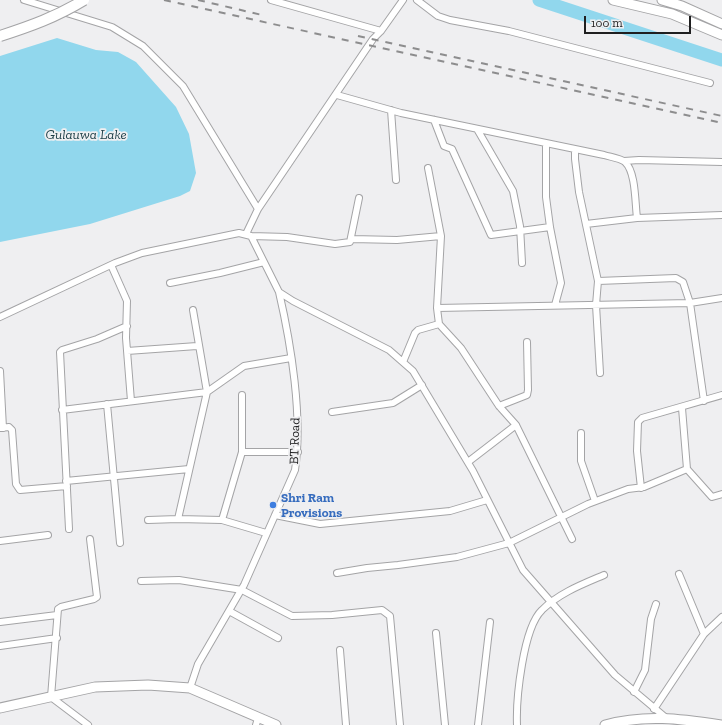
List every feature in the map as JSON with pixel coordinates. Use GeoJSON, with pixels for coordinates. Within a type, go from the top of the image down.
{"type":"FeatureCollection","features":[{"type":"Feature","properties":{"kind":"main road"},"geometry":{"type":"LineString","coordinates":[[0,36],[60,15],[84,0]]}},
{"type":"Feature","properties":{"kind":"street"},"geometry":{"type":"LineString","coordinates":[[24,0],[112,27],[143,46],[183,86],[258,209]]}},
{"type":"Feature","properties":{"kind":"street"},"geometry":{"type":"LineString","coordinates":[[271,0],[381,31]]}},
{"type":"Feature","properties":{"kind":"street"},"geometry":{"type":"LineString","coordinates":[[248,235],[258,209],[337,95],[373,39],[381,31],[403,0]]}},
{"type":"Feature","properties":{"kind":"street"},"geometry":{"type":"LineString","coordinates":[[417,0],[438,16],[450,20],[509,31],[710,84]]}},
{"type":"Feature","properties":{"kind":"street"},"geometry":{"type":"LineString","coordinates":[[613,0],[672,14],[722,35]]}},
{"type":"Feature","properties":{"kind":"street"},"geometry":{"type":"LineString","coordinates":[[662,0],[682,6],[722,24]]}},
{"type":"Feature","properties":{"kind":"street"},"geometry":{"type":"LineString","coordinates":[[337,95],[434,120],[575,149],[624,161],[722,162]]}},
{"type":"Feature","properties":{"kind":"street"},"geometry":{"type":"LineString","coordinates":[[391,110],[396,180]]}},
{"type":"Feature","properties":{"kind":"street"},"geometry":{"type":"LineString","coordinates":[[434,120],[444,146],[452,149],[492,235],[550,227]]}},
{"type":"Feature","properties":{"kind":"street"},"geometry":{"type":"LineString","coordinates":[[477,128],[513,192],[521,231],[522,263]]}},
{"type":"Feature","properties":{"kind":"street"},"geometry":{"type":"LineString","coordinates":[[546,143],[546,197],[550,227],[561,283],[555,305]]}},
{"type":"Feature","properties":{"kind":"street"},"geometry":{"type":"LineString","coordinates":[[575,149],[576,165],[586,224],[598,280],[596,305],[600,373]]}},
{"type":"Feature","properties":{"kind":"street"},"geometry":{"type":"LineString","coordinates":[[624,161],[629,168],[634,186],[636,218]]}},
{"type":"Feature","properties":{"kind":"street"},"geometry":{"type":"LineString","coordinates":[[428,168],[441,236],[437,308],[439,324],[460,348],[499,406],[516,425],[572,540]]}},
{"type":"Feature","properties":{"kind":"street"},"geometry":{"type":"LineString","coordinates":[[0,317],[111,265],[142,253],[239,233],[345,244],[350,242],[352,239],[359,198]]}},
{"type":"Feature","properties":{"kind":"street"},"geometry":{"type":"LineString","coordinates":[[586,224],[636,218],[722,216],[722,209]]}},
{"type":"Feature","properties":{"kind":"street","name":"BT Road"},"geometry":{"type":"LineString","coordinates":[[190,688],[198,664],[242,590],[295,470],[298,452],[297,418],[288,331],[279,292],[248,235]]}},
{"type":"Feature","properties":{"kind":"street"},"geometry":{"type":"LineString","coordinates":[[352,239],[397,240],[441,236]]}},
{"type":"Feature","properties":{"kind":"street"},"geometry":{"type":"LineString","coordinates":[[170,283],[264,262]]}},
{"type":"Feature","properties":{"kind":"street"},"geometry":{"type":"LineString","coordinates":[[111,265],[127,301],[127,351],[131,401]]}},
{"type":"Feature","properties":{"kind":"street"},"geometry":{"type":"LineString","coordinates":[[598,280],[676,278],[683,282],[690,303],[704,401]]}},
{"type":"Feature","properties":{"kind":"street"},"geometry":{"type":"LineString","coordinates":[[279,292],[293,301],[389,350],[413,371],[468,462],[522,570],[552,602],[615,675],[665,717]]}},
{"type":"Feature","properties":{"kind":"street"},"geometry":{"type":"LineString","coordinates":[[437,308],[690,303],[722,298]]}},
{"type":"Feature","properties":{"kind":"street"},"geometry":{"type":"LineString","coordinates":[[178,519],[207,392],[197,346],[192,310]]}},
{"type":"Feature","properties":{"kind":"street"},"geometry":{"type":"LineString","coordinates":[[403,362],[415,333],[418,330],[439,324]]}},
{"type":"Feature","properties":{"kind":"street"},"geometry":{"type":"LineString","coordinates":[[69,529],[60,350],[97,339],[127,326]]}},
{"type":"Feature","properties":{"kind":"street"},"geometry":{"type":"LineString","coordinates":[[499,406],[527,395],[527,342]]}},
{"type":"Feature","properties":{"kind":"street"},"geometry":{"type":"LineString","coordinates":[[127,351],[197,346]]}},
{"type":"Feature","properties":{"kind":"street"},"geometry":{"type":"LineString","coordinates":[[62,410],[207,392],[244,366],[291,358]]}},
{"type":"Feature","properties":{"kind":"street"},"geometry":{"type":"LineString","coordinates":[[0,371],[2,428],[9,427],[12,430],[16,484],[20,490],[114,476],[190,469]]}},
{"type":"Feature","properties":{"kind":"street"},"geometry":{"type":"LineString","coordinates":[[332,412],[393,403],[422,385]]}},
{"type":"Feature","properties":{"kind":"street"},"geometry":{"type":"LineString","coordinates":[[222,520],[242,452],[242,395]]}},
{"type":"Feature","properties":{"kind":"street"},"geometry":{"type":"LineString","coordinates":[[641,488],[637,451],[638,422],[642,418],[682,408],[722,395]]}},
{"type":"Feature","properties":{"kind":"street"},"geometry":{"type":"LineString","coordinates":[[107,404],[120,543]]}},
{"type":"Feature","properties":{"kind":"street"},"geometry":{"type":"LineString","coordinates":[[682,408],[686,469],[712,497],[722,494]]}},
{"type":"Feature","properties":{"kind":"street"},"geometry":{"type":"LineString","coordinates":[[468,462],[516,425]]}},
{"type":"Feature","properties":{"kind":"street"},"geometry":{"type":"LineString","coordinates":[[581,433],[581,461],[595,501]]}},
{"type":"Feature","properties":{"kind":"street"},"geometry":{"type":"LineString","coordinates":[[242,452],[298,452]]}},
{"type":"Feature","properties":{"kind":"street"},"geometry":{"type":"LineString","coordinates":[[337,573],[457,557],[509,543],[595,501],[628,489],[641,488],[686,469]]}},
{"type":"Feature","properties":{"kind":"street"},"geometry":{"type":"LineString","coordinates":[[275,515],[320,524],[450,511],[487,500]]}},
{"type":"Feature","properties":{"kind":"street"},"geometry":{"type":"LineString","coordinates":[[148,520],[222,520],[266,534]]}},
{"type":"Feature","properties":{"kind":"street"},"geometry":{"type":"LineString","coordinates":[[0,541],[48,534]]}},
{"type":"Feature","properties":{"kind":"street"},"geometry":{"type":"LineString","coordinates":[[51,697],[57,638],[58,609],[61,607],[87,602],[97,597],[90,539]]}},
{"type":"Feature","properties":{"kind":"street"},"geometry":{"type":"LineString","coordinates":[[678,574],[704,634]]}},
{"type":"Feature","properties":{"kind":"street"},"geometry":{"type":"LineString","coordinates":[[517,725],[518,690],[529,634],[537,615],[552,602],[580,585],[604,575]]}},
{"type":"Feature","properties":{"kind":"street"},"geometry":{"type":"LineString","coordinates":[[141,581],[179,580],[242,590],[292,616],[332,615],[382,610],[387,612],[390,616],[400,725]]}},
{"type":"Feature","properties":{"kind":"street"},"geometry":{"type":"LineString","coordinates":[[634,692],[645,670],[650,625],[656,604]]}},
{"type":"Feature","properties":{"kind":"street"},"geometry":{"type":"LineString","coordinates":[[229,611],[278,638]]}},
{"type":"Feature","properties":{"kind":"street"},"geometry":{"type":"LineString","coordinates":[[0,622],[57,615]]}},
{"type":"Feature","properties":{"kind":"street"},"geometry":{"type":"LineString","coordinates":[[654,709],[704,634],[722,617]]}},
{"type":"Feature","properties":{"kind":"street"},"geometry":{"type":"LineString","coordinates":[[478,725],[490,622]]}},
{"type":"Feature","properties":{"kind":"street"},"geometry":{"type":"LineString","coordinates":[[436,634],[445,725]]}},
{"type":"Feature","properties":{"kind":"street"},"geometry":{"type":"LineString","coordinates":[[0,646],[57,638]]}},
{"type":"Feature","properties":{"kind":"street"},"geometry":{"type":"LineString","coordinates":[[340,650],[346,725]]}},
{"type":"Feature","properties":{"kind":"street"},"geometry":{"type":"LineString","coordinates":[[0,708],[95,687],[148,685],[190,688],[257,722],[276,725]]}},
{"type":"Feature","properties":{"kind":"street"},"geometry":{"type":"LineString","coordinates":[[51,697],[88,725]]}},
{"type":"Feature","properties":{"kind":"street"},"geometry":{"type":"LineString","coordinates":[[605,725],[641,718],[665,717],[722,725]]}},
{"type":"Feature","properties":{"kind":"water","name":"Gulauwa Lake"},"geometry":{"type":"Polygon","coordinates":[[[57,38],[96,50],[118,52],[136,62],[176,107],[189,134],[196,173],[190,191],[180,196],[90,224],[0,242],[0,56],[57,38]]]}},
{"type":"Feature","properties":{"kind":"waterway"},"geometry":{"type":"LineString","coordinates":[[539,0],[722,60]]}},
{"type":"Feature","properties":{"kind":"railway"},"geometry":{"type":"LineString","coordinates":[[164,0],[722,123]]}},
{"type":"Feature","properties":{"kind":"railway"},"geometry":{"type":"LineString","coordinates":[[198,0],[262,15]]}},
{"type":"Feature","properties":{"kind":"railway"},"geometry":{"type":"LineString","coordinates":[[358,36],[722,116]]}},
{"type":"Feature","properties":{"kind":"place","name":"Shri Ram Provisions"},"geometry":{"type":"Point","coordinates":[273,505]}}]}
